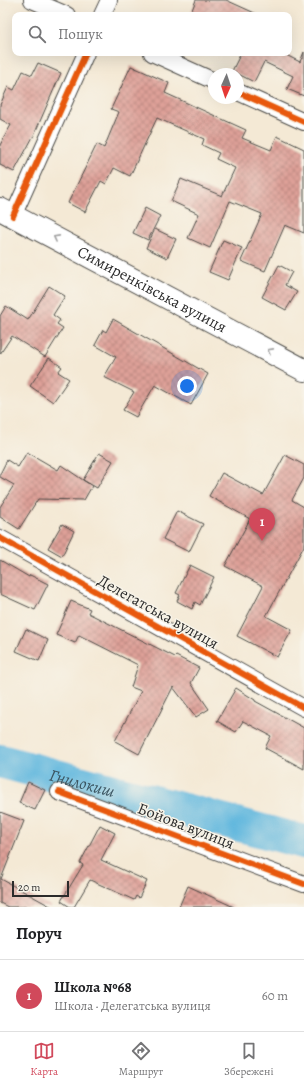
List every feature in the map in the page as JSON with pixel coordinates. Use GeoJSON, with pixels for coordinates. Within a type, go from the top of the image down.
{"type":"FeatureCollection","features":[{"type":"Feature","properties":{"kind":"main road","name":"Симиренківська вулиця"},"geometry":{"type":"LineString","coordinates":[[6,212],[304,370]]}},
{"type":"Feature","properties":{"kind":"street"},"geometry":{"type":"LineString","coordinates":[[32,0],[60,12]]}},
{"type":"Feature","properties":{"kind":"street"},"geometry":{"type":"LineString","coordinates":[[103,12],[109,0]]}},
{"type":"Feature","properties":{"kind":"street"},"geometry":{"type":"LineString","coordinates":[[6,212],[84,56]]}},
{"type":"Feature","properties":{"kind":"street"},"geometry":{"type":"LineString","coordinates":[[159,56],[208,78]]}},
{"type":"Feature","properties":{"kind":"street"},"geometry":{"type":"LineString","coordinates":[[244,95],[304,122]]}},
{"type":"Feature","properties":{"kind":"street","name":"Делегатська вулиця"},"geometry":{"type":"LineString","coordinates":[[0,538],[304,708]]}},
{"type":"Feature","properties":{"kind":"street","name":"Бойова вулиця"},"geometry":{"type":"LineString","coordinates":[[59,792],[304,884]]}},
{"type":"Feature","properties":{"kind":"building"},"geometry":{"type":"Polygon","coordinates":[[[196,0],[226,0],[252,12],[191,12],[196,0]]]}},
{"type":"Feature","properties":{"kind":"building"},"geometry":{"type":"Polygon","coordinates":[[[304,52],[304,96],[287,89],[293,76],[264,62],[254,82],[244,77],[244,68],[234,68],[240,56],[288,56],[300,62],[304,52]]]}},
{"type":"Feature","properties":{"kind":"building"},"geometry":{"type":"Polygon","coordinates":[[[38,63],[61,73],[34,135],[14,172],[0,165],[0,145],[11,125],[0,119],[0,105],[8,87],[14,90],[23,71],[32,75],[38,63]]]}},
{"type":"Feature","properties":{"kind":"building"},"geometry":{"type":"Polygon","coordinates":[[[131,66],[169,83],[165,93],[246,130],[242,138],[271,150],[277,136],[304,149],[304,233],[285,225],[265,271],[241,261],[262,214],[230,201],[210,248],[188,238],[199,214],[171,201],[181,179],[222,196],[235,168],[216,159],[219,153],[202,145],[204,139],[157,118],[130,176],[114,168],[106,184],[101,181],[85,212],[68,203],[97,144],[104,148],[119,112],[111,109],[131,66]]]}},
{"type":"Feature","properties":{"kind":"building"},"geometry":{"type":"Polygon","coordinates":[[[145,208],[160,216],[148,240],[133,233],[145,208]]]}},
{"type":"Feature","properties":{"kind":"building"},"geometry":{"type":"Polygon","coordinates":[[[155,229],[176,239],[167,258],[146,248],[155,229]]]}},
{"type":"Feature","properties":{"kind":"building"},"geometry":{"type":"Polygon","coordinates":[[[223,240],[242,248],[228,280],[209,272],[223,240]]]}},
{"type":"Feature","properties":{"kind":"building"},"geometry":{"type":"Polygon","coordinates":[[[279,265],[292,272],[285,285],[297,292],[286,310],[262,297],[279,265]]]}},
{"type":"Feature","properties":{"kind":"building"},"geometry":{"type":"Polygon","coordinates":[[[49,286],[65,296],[53,315],[60,320],[57,324],[63,328],[45,357],[12,336],[0,354],[0,316],[6,306],[28,320],[49,286]]]}},
{"type":"Feature","properties":{"kind":"building"},"geometry":{"type":"Polygon","coordinates":[[[113,319],[208,374],[191,405],[155,385],[136,417],[123,410],[134,392],[104,377],[116,357],[95,345],[103,330],[106,332],[113,319]]]}},
{"type":"Feature","properties":{"kind":"building"},"geometry":{"type":"Polygon","coordinates":[[[49,358],[62,367],[58,372],[69,379],[53,402],[30,386],[49,358]]]}},
{"type":"Feature","properties":{"kind":"building"},"geometry":{"type":"Polygon","coordinates":[[[27,452],[58,470],[61,465],[92,486],[84,500],[38,499],[19,529],[0,517],[0,507],[14,485],[0,477],[0,474],[7,460],[18,467],[27,452]]]}},
{"type":"Feature","properties":{"kind":"building"},"geometry":{"type":"Polygon","coordinates":[[[99,453],[113,461],[97,488],[83,480],[99,453]]]}},
{"type":"Feature","properties":{"kind":"building"},"geometry":{"type":"Polygon","coordinates":[[[285,455],[304,465],[304,478],[292,500],[304,507],[304,546],[266,616],[292,630],[277,657],[237,636],[263,586],[225,566],[250,519],[209,496],[222,473],[263,495],[285,455]]]}},
{"type":"Feature","properties":{"kind":"building"},"geometry":{"type":"Polygon","coordinates":[[[177,511],[203,524],[189,552],[163,539],[177,511]]]}},
{"type":"Feature","properties":{"kind":"building"},"geometry":{"type":"Polygon","coordinates":[[[62,524],[74,531],[62,556],[48,548],[62,524]]]}},
{"type":"Feature","properties":{"kind":"building"},"geometry":{"type":"Polygon","coordinates":[[[0,560],[29,577],[30,575],[48,584],[35,610],[0,594],[0,560]]]}},
{"type":"Feature","properties":{"kind":"building"},"geometry":{"type":"Polygon","coordinates":[[[190,565],[214,577],[200,605],[195,602],[192,609],[177,601],[180,595],[176,593],[190,565]]]}},
{"type":"Feature","properties":{"kind":"building"},"geometry":{"type":"Polygon","coordinates":[[[71,601],[90,609],[88,613],[199,668],[191,683],[209,709],[196,717],[173,687],[139,754],[115,741],[141,691],[131,687],[138,665],[79,635],[75,643],[56,635],[71,601]]]}},
{"type":"Feature","properties":{"kind":"building"},"geometry":{"type":"Polygon","coordinates":[[[26,629],[48,640],[39,661],[16,651],[26,629]]]}},
{"type":"Feature","properties":{"kind":"building"},"geometry":{"type":"Polygon","coordinates":[[[236,688],[255,701],[304,728],[304,769],[265,748],[271,736],[243,721],[236,732],[217,721],[236,688]]]}},
{"type":"Feature","properties":{"kind":"building"},"geometry":{"type":"Polygon","coordinates":[[[28,782],[45,790],[35,810],[19,803],[28,782]]]}},
{"type":"Feature","properties":{"kind":"building"},"geometry":{"type":"Polygon","coordinates":[[[0,812],[24,821],[1,879],[52,907],[8,907],[0,903],[0,812]]]}},
{"type":"Feature","properties":{"kind":"building"},"geometry":{"type":"Polygon","coordinates":[[[100,825],[115,833],[101,860],[147,881],[139,898],[136,896],[134,900],[90,880],[74,907],[70,907],[61,901],[83,865],[80,863],[100,825]]]}},
{"type":"Feature","properties":{"kind":"building"},"geometry":{"type":"Polygon","coordinates":[[[188,886],[234,907],[179,907],[188,886]]]}},
{"type":"Feature","properties":{"kind":"waterway","name":"Гнилокиш"},"geometry":{"type":"LineString","coordinates":[[0,761],[304,842]]}},
{"type":"Feature","properties":{"kind":"cycle path"},"geometry":{"type":"LineString","coordinates":[[13,216],[85,56]]}},
{"type":"Feature","properties":{"kind":"cycle path"},"geometry":{"type":"LineString","coordinates":[[244,95],[304,122]]}},
{"type":"Feature","properties":{"kind":"cycle path"},"geometry":{"type":"LineString","coordinates":[[0,538],[304,708]]}},
{"type":"Feature","properties":{"kind":"cycle path"},"geometry":{"type":"LineString","coordinates":[[59,792],[304,884]]}},
{"type":"Feature","properties":{"kind":"place","name":"Школа №68"},"geometry":{"type":"Point","coordinates":[262,541]}}]}
